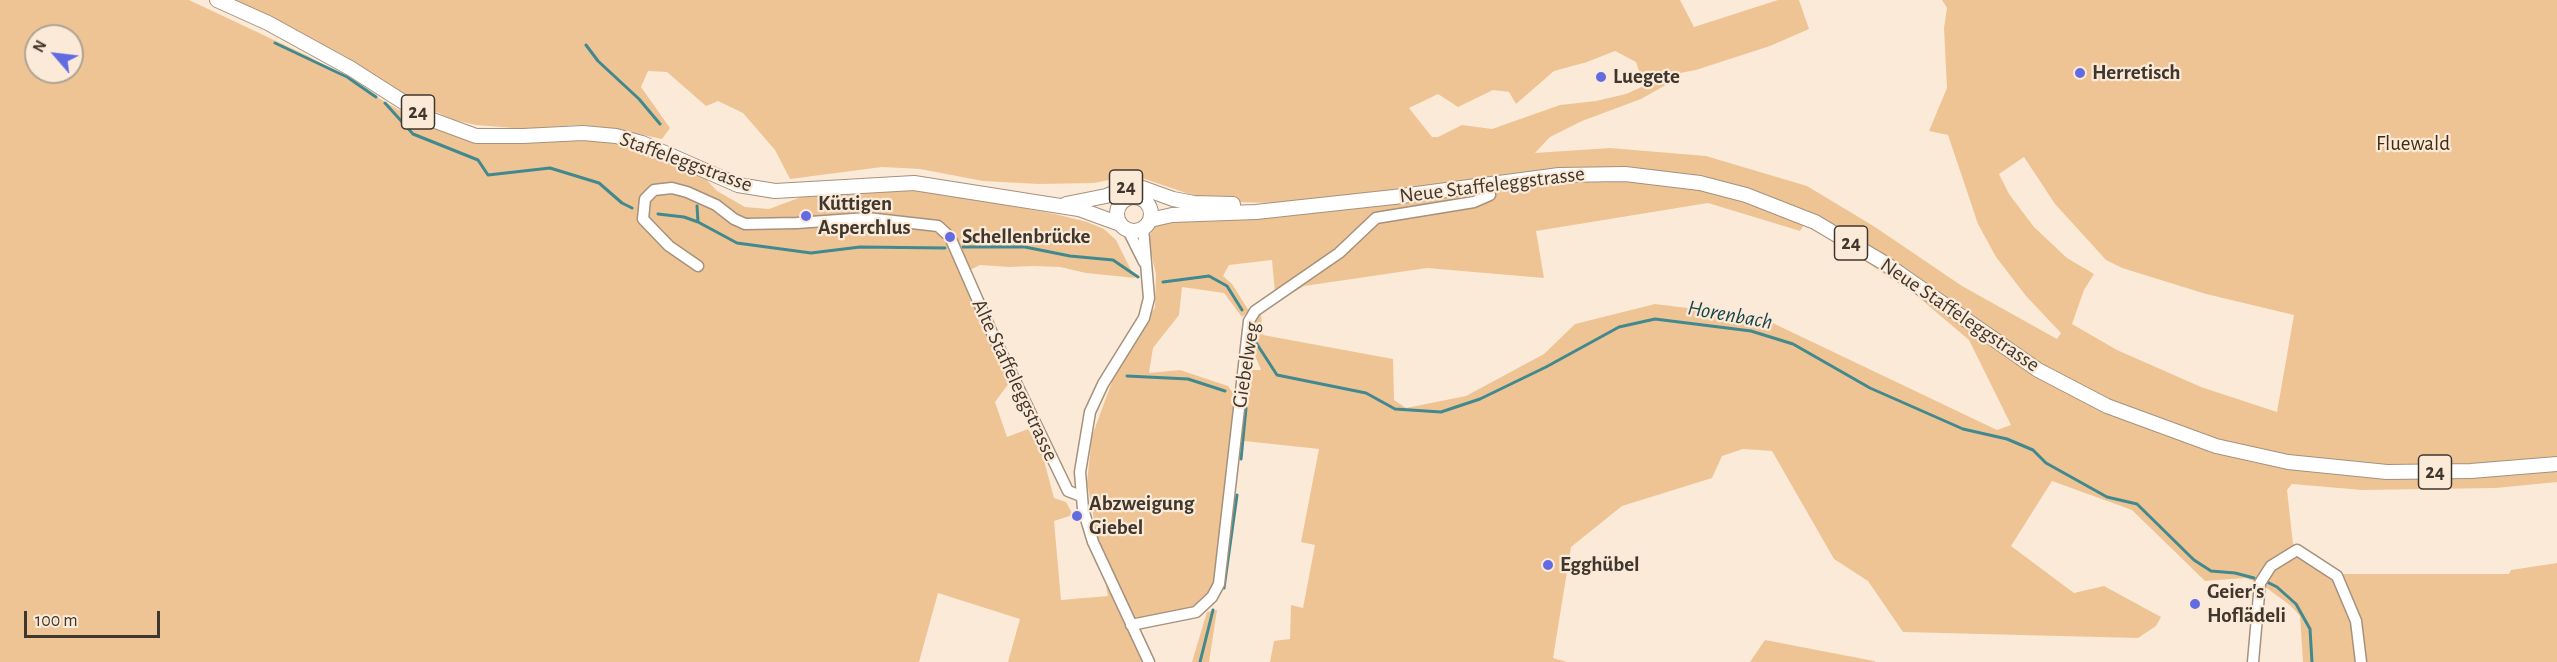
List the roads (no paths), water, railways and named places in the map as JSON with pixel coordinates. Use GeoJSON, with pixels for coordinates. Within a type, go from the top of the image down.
{"type":"FeatureCollection","features":[{"type":"Feature","properties":{"kind":"main road","name":"Staffeleggstrasse"},"geometry":{"type":"LineString","coordinates":[[217,0],[268,23],[350,68],[430,119],[476,135],[523,136],[583,133],[616,136],[642,143],[738,185],[775,191],[914,183],[1079,209],[1124,227]]}},
{"type":"Feature","properties":{"kind":"main road","name":"Neue Staffeleggstrasse"},"geometry":{"type":"LineString","coordinates":[[1147,224],[1172,215],[1256,212],[1283,207],[1394,197],[1559,175],[1625,174],[1700,183],[1746,195],[1815,222],[1886,264],[2038,370],[2107,406],[2216,446],[2288,462],[2386,472],[2470,471],[2557,464]]}},
{"type":"Feature","properties":{"kind":"main road","name":"24"},"geometry":{"type":"LineString","coordinates":[[1059,205],[1106,196],[1130,186],[1137,186],[1173,199],[1194,203],[1283,207]]}},
{"type":"Feature","properties":{"kind":"main road"},"geometry":{"type":"LineString","coordinates":[[1137,196],[1146,201],[1151,212],[1147,224],[1133,231],[1124,227],[1116,212],[1122,201],[1137,196]]}},
{"type":"Feature","properties":{"kind":"main road","name":"Staffeleggstrasse"},"geometry":{"type":"LineString","coordinates":[[1079,209],[1122,201]]}},
{"type":"Feature","properties":{"kind":"main road","name":"24"},"geometry":{"type":"LineString","coordinates":[[1146,201],[1183,207],[1194,203]]}},
{"type":"Feature","properties":{"kind":"street","name":"Alte Staffeleggstrasse"},"geometry":{"type":"LineString","coordinates":[[699,266],[669,246],[642,219],[645,199],[654,190],[672,188],[687,192],[716,205],[734,219],[745,224],[867,218],[931,224],[945,231],[958,254],[1005,360],[1068,491],[1081,496]]}},
{"type":"Feature","properties":{"kind":"street","name":"Giebelweg"},"geometry":{"type":"LineString","coordinates":[[1131,625],[1196,612],[1212,597],[1219,584],[1249,321],[1255,312],[1339,253],[1376,219],[1474,202],[1490,195]]}},
{"type":"Feature","properties":{"kind":"street"},"geometry":{"type":"LineString","coordinates":[[1147,224],[1149,297],[1144,318],[1103,384],[1090,412],[1080,472],[1081,496],[1094,542],[1149,662]]}},
{"type":"Feature","properties":{"kind":"street"},"geometry":{"type":"LineString","coordinates":[[1124,227],[1141,255],[1148,277]]}},
{"type":"Feature","properties":{"kind":"street"},"geometry":{"type":"LineString","coordinates":[[2253,662],[2260,583],[2271,566],[2297,550],[2337,576],[2356,621],[2361,662]]}},
{"type":"Feature","properties":{"kind":"waterway"},"geometry":{"type":"LineString","coordinates":[[275,43],[347,77],[376,97]]}},
{"type":"Feature","properties":{"kind":"waterway"},"geometry":{"type":"LineString","coordinates":[[586,45],[598,61],[639,99],[660,124]]}},
{"type":"Feature","properties":{"kind":"waterway"},"geometry":{"type":"LineString","coordinates":[[385,103],[413,134],[478,160],[488,175],[550,168],[599,183],[622,203],[632,208]]}},
{"type":"Feature","properties":{"kind":"waterway"},"geometry":{"type":"LineString","coordinates":[[697,206],[698,222]]}},
{"type":"Feature","properties":{"kind":"waterway","name":"Horenbach"},"geometry":{"type":"LineString","coordinates":[[658,214],[684,217],[698,222],[737,243],[811,253],[860,247],[945,248]]}},
{"type":"Feature","properties":{"kind":"waterway","name":"Horenbach"},"geometry":{"type":"LineString","coordinates":[[963,247],[1025,247],[1070,256],[1113,260],[1138,277]]}},
{"type":"Feature","properties":{"kind":"waterway","name":"Horenbach"},"geometry":{"type":"LineString","coordinates":[[1163,282],[1209,276],[1227,286],[1242,310]]}},
{"type":"Feature","properties":{"kind":"waterway","name":"Horenbach"},"geometry":{"type":"LineString","coordinates":[[1253,338],[1277,375],[1366,393],[1395,409],[1441,412],[1480,399],[1546,367],[1619,327],[1655,319],[1751,331],[1793,344],[1870,388],[1963,429],[2007,439],[2033,450],[2046,463],[2107,497],[2137,504],[2194,560],[2211,571],[2235,573],[2254,578]]}},
{"type":"Feature","properties":{"kind":"waterway"},"geometry":{"type":"LineString","coordinates":[[1127,376],[1188,379],[1225,391]]}},
{"type":"Feature","properties":{"kind":"waterway"},"geometry":{"type":"LineString","coordinates":[[1241,459],[1246,408]]}},
{"type":"Feature","properties":{"kind":"waterway"},"geometry":{"type":"LineString","coordinates":[[1224,588],[1237,495]]}},
{"type":"Feature","properties":{"kind":"waterway","name":"Horenbach"},"geometry":{"type":"LineString","coordinates":[[2267,582],[2277,587],[2296,604],[2310,629],[2312,662]]}},
{"type":"Feature","properties":{"kind":"waterway"},"geometry":{"type":"LineString","coordinates":[[1200,662],[1213,610]]}},
{"type":"Feature","properties":{"kind":"place","name":"Herretisch"},"geometry":{"type":"Point","coordinates":[2080,73]}},
{"type":"Feature","properties":{"kind":"place","name":"Luegete"},"geometry":{"type":"Point","coordinates":[1601,77]}},
{"type":"Feature","properties":{"kind":"place","name":"Küttigen Asperchlus"},"geometry":{"type":"Point","coordinates":[806,216]}},
{"type":"Feature","properties":{"kind":"place","name":"Schellenbrücke"},"geometry":{"type":"Point","coordinates":[950,237]}},
{"type":"Feature","properties":{"kind":"place","name":"Abzweigung Giebel"},"geometry":{"type":"Point","coordinates":[1077,516]}},
{"type":"Feature","properties":{"kind":"place","name":"Egghübel"},"geometry":{"type":"Point","coordinates":[1548,565]}},
{"type":"Feature","properties":{"kind":"place","name":"Geier's Hoflädeli"},"geometry":{"type":"Point","coordinates":[2195,604]}},
{"type":"Feature","properties":{"kind":"park label","name":"Fluewald"},"geometry":{"type":"Point","coordinates":[2413,144]}}]}
